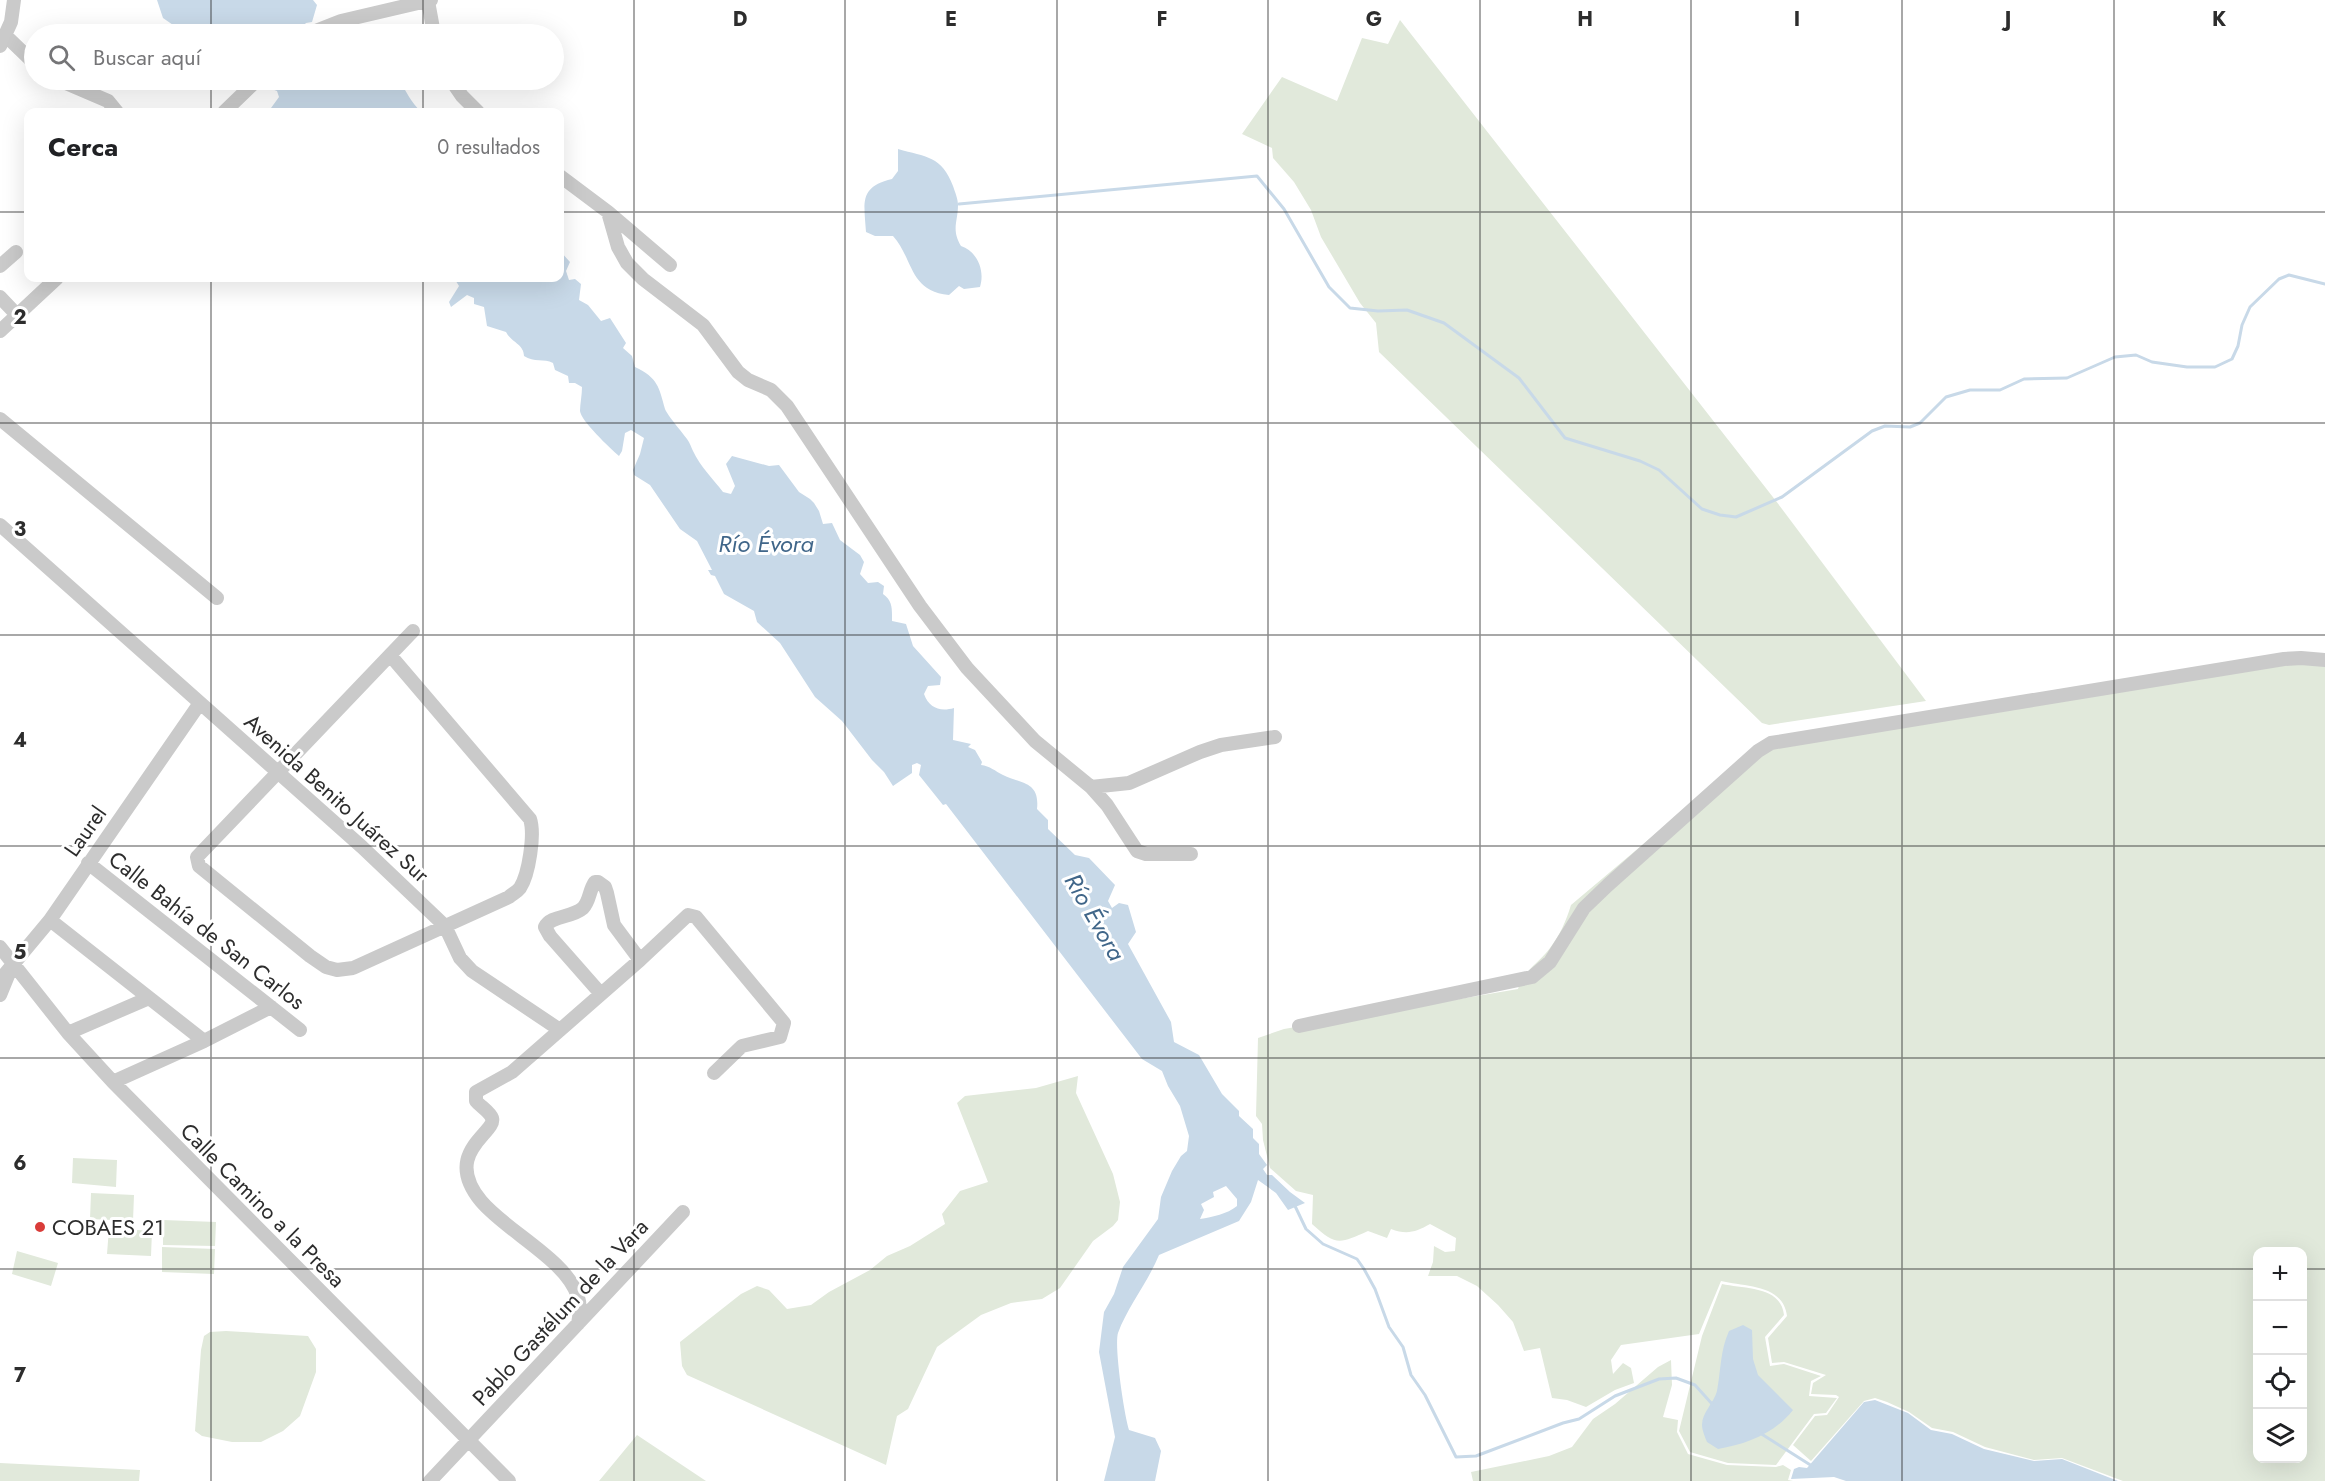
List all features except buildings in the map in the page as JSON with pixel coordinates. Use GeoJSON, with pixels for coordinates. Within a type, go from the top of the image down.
{"type":"FeatureCollection","features":[{"type":"Feature","properties":{"kind":"street"},"geometry":{"type":"LineString","coordinates":[[14,0],[11,22],[3,41],[24,56]]}},
{"type":"Feature","properties":{"kind":"street"},"geometry":{"type":"LineString","coordinates":[[333,24],[430,0],[433,24]]}},
{"type":"Feature","properties":{"kind":"street"},"geometry":{"type":"LineString","coordinates":[[82,90],[108,101],[114,108]]}},
{"type":"Feature","properties":{"kind":"street"},"geometry":{"type":"LineString","coordinates":[[228,108],[247,90]]}},
{"type":"Feature","properties":{"kind":"street"},"geometry":{"type":"LineString","coordinates":[[458,90],[474,108]]}},
{"type":"Feature","properties":{"kind":"street"},"geometry":{"type":"LineString","coordinates":[[564,179],[608,212],[670,265]]}},
{"type":"Feature","properties":{"kind":"street"},"geometry":{"type":"LineString","coordinates":[[608,212],[618,247],[627,263],[643,279],[703,325],[738,372],[748,380],[771,390],[787,406],[920,606],[967,668],[1035,741],[1092,787],[1107,805],[1137,851],[1146,854],[1191,854]]}},
{"type":"Feature","properties":{"kind":"street"},"geometry":{"type":"LineString","coordinates":[[0,266],[16,252]]}},
{"type":"Feature","properties":{"kind":"street"},"geometry":{"type":"LineString","coordinates":[[0,331],[53,282]]}},
{"type":"Feature","properties":{"kind":"street"},"geometry":{"type":"LineString","coordinates":[[0,297],[18,316]]}},
{"type":"Feature","properties":{"kind":"street"},"geometry":{"type":"LineString","coordinates":[[0,419],[217,598]]}},
{"type":"Feature","properties":{"kind":"street","name":"Avenida Benito Juárez Sur"},"geometry":{"type":"LineString","coordinates":[[0,525],[362,847],[445,926]]}},
{"type":"Feature","properties":{"kind":"street"},"geometry":{"type":"LineString","coordinates":[[390,655],[530,819],[532,832],[527,865],[518,890],[509,897],[353,968],[337,970],[326,967],[310,956],[198,866],[197,857],[278,772],[390,655],[413,631]]}},
{"type":"Feature","properties":{"kind":"street"},"geometry":{"type":"LineString","coordinates":[[1299,1026],[1532,977],[1550,962],[1584,908],[1758,751],[1771,742],[2284,659],[2325,660]]}},
{"type":"Feature","properties":{"kind":"street","name":"Laurel"},"geometry":{"type":"LineString","coordinates":[[0,980],[50,920],[200,703]]}},
{"type":"Feature","properties":{"kind":"street"},"geometry":{"type":"LineString","coordinates":[[1092,787],[1129,783],[1221,745],[1275,737]]}},
{"type":"Feature","properties":{"kind":"street","name":"Calle Bahía de San Carlos"},"geometry":{"type":"LineString","coordinates":[[88,863],[300,1030]]}},
{"type":"Feature","properties":{"kind":"street"},"geometry":{"type":"LineString","coordinates":[[601,994],[550,936],[545,927],[550,921],[571,915],[585,907],[592,885],[598,882],[604,887],[614,925],[640,960]]}},
{"type":"Feature","properties":{"kind":"street"},"geometry":{"type":"LineString","coordinates":[[578,1324],[581,1309],[578,1295],[571,1282],[542,1252],[496,1218],[470,1186],[467,1174],[468,1155],[492,1120],[476,1101],[476,1092],[512,1072],[688,915],[696,917],[784,1023],[780,1037],[742,1046],[714,1073]]}},
{"type":"Feature","properties":{"kind":"street"},"geometry":{"type":"LineString","coordinates":[[50,920],[204,1041]]}},
{"type":"Feature","properties":{"kind":"street"},"geometry":{"type":"LineString","coordinates":[[445,926],[460,958],[472,971],[560,1030]]}},
{"type":"Feature","properties":{"kind":"street","name":"Calle Camino a la Presa"},"geometry":{"type":"LineString","coordinates":[[0,947],[12,967],[113,1082],[509,1481]]}},
{"type":"Feature","properties":{"kind":"street"},"geometry":{"type":"LineString","coordinates":[[0,995],[12,967]]}},
{"type":"Feature","properties":{"kind":"street"},"geometry":{"type":"LineString","coordinates":[[68,1032],[149,998]]}},
{"type":"Feature","properties":{"kind":"street"},"geometry":{"type":"LineString","coordinates":[[113,1082],[204,1041],[271,1007]]}},
{"type":"Feature","properties":{"kind":"street","name":"Pablo Gastélum de la Vara"},"geometry":{"type":"LineString","coordinates":[[430,1481],[683,1212]]}},
{"type":"Feature","properties":{"kind":"shaded area"},"geometry":{"type":"Polygon","coordinates":[[[1400,20],[1776,501],[1926,701],[1769,725],[1762,723],[1379,352],[1376,323],[1360,303],[1321,237],[1311,210],[1294,182],[1273,158],[1272,148],[1242,134],[1282,77],[1337,101],[1362,38],[1388,44],[1400,20]]]}},
{"type":"Feature","properties":{"kind":"shaded area"},"geometry":{"type":"Polygon","coordinates":[[[2285,661],[2325,664],[2325,1481],[2123,1481],[2062,1458],[2034,1460],[1985,1447],[1953,1432],[1932,1428],[1909,1412],[1875,1398],[1864,1401],[1811,1461],[1793,1445],[1815,1416],[1827,1415],[1839,1397],[1811,1394],[1813,1383],[1826,1375],[1784,1362],[1772,1363],[1768,1338],[1787,1316],[1779,1298],[1771,1292],[1752,1286],[1721,1281],[1699,1334],[1621,1345],[1611,1360],[1613,1374],[1623,1363],[1631,1368],[1634,1383],[1615,1390],[1586,1407],[1567,1400],[1552,1398],[1540,1348],[1524,1351],[1513,1322],[1477,1286],[1457,1276],[1428,1276],[1433,1262],[1434,1246],[1445,1252],[1455,1251],[1456,1238],[1430,1224],[1411,1232],[1391,1229],[1387,1238],[1368,1231],[1338,1241],[1327,1236],[1312,1224],[1313,1195],[1296,1191],[1270,1168],[1263,1140],[1262,1124],[1256,1116],[1258,1038],[1284,1029],[1518,989],[1523,977],[1557,938],[1571,905],[1756,749],[2285,661]]]}},
{"type":"Feature","properties":{"kind":"shaded area"},"geometry":{"type":"Polygon","coordinates":[[[1078,1076],[1076,1093],[1113,1174],[1120,1202],[1118,1220],[1093,1241],[1060,1288],[1042,1299],[1011,1303],[981,1315],[937,1347],[908,1409],[897,1416],[886,1465],[687,1375],[682,1366],[680,1342],[741,1294],[757,1286],[769,1290],[787,1309],[811,1305],[829,1292],[870,1270],[887,1256],[910,1246],[945,1224],[942,1214],[960,1191],[988,1182],[957,1103],[965,1096],[1036,1088],[1078,1076]]]}},
{"type":"Feature","properties":{"kind":"shaded area"},"geometry":{"type":"Polygon","coordinates":[[[73,1158],[117,1160],[116,1187],[72,1183],[73,1158]]]}},
{"type":"Feature","properties":{"kind":"shaded area"},"geometry":{"type":"Polygon","coordinates":[[[91,1193],[134,1195],[133,1221],[90,1219],[91,1193]]]}},
{"type":"Feature","properties":{"kind":"shaded area"},"geometry":{"type":"Polygon","coordinates":[[[163,1220],[216,1222],[215,1246],[163,1245],[163,1220]]]}},
{"type":"Feature","properties":{"kind":"shaded area"},"geometry":{"type":"Polygon","coordinates":[[[109,1228],[152,1231],[151,1256],[107,1254],[109,1228]]]}},
{"type":"Feature","properties":{"kind":"shaded area"},"geometry":{"type":"Polygon","coordinates":[[[162,1247],[215,1249],[214,1274],[162,1272],[162,1247]]]}},
{"type":"Feature","properties":{"kind":"shaded area"},"geometry":{"type":"Polygon","coordinates":[[[17,1251],[58,1263],[51,1286],[12,1274],[17,1251]]]}},
{"type":"Feature","properties":{"kind":"shaded area"},"geometry":{"type":"Polygon","coordinates":[[[1722,1284],[1760,1290],[1776,1299],[1784,1315],[1765,1337],[1770,1366],[1784,1364],[1821,1376],[1811,1381],[1809,1396],[1837,1398],[1826,1413],[1814,1414],[1776,1465],[1728,1463],[1690,1452],[1679,1431],[1702,1336],[1722,1284]]]}},
{"type":"Feature","properties":{"kind":"shaded area"},"geometry":{"type":"Polygon","coordinates":[[[210,1332],[308,1336],[316,1349],[316,1372],[300,1416],[283,1431],[261,1442],[232,1442],[202,1436],[195,1431],[204,1336],[210,1332]]]}},
{"type":"Feature","properties":{"kind":"shaded area"},"geometry":{"type":"Polygon","coordinates":[[[1671,1360],[1672,1385],[1663,1417],[1678,1420],[1677,1432],[1688,1454],[1727,1465],[1776,1467],[1783,1465],[1791,1470],[1788,1480],[1793,1481],[1473,1481],[1471,1472],[1549,1456],[1572,1447],[1593,1419],[1615,1404],[1658,1367],[1671,1360]]]}},
{"type":"Feature","properties":{"kind":"shaded area"},"geometry":{"type":"Polygon","coordinates":[[[637,1435],[706,1481],[599,1481],[637,1435]]]}},
{"type":"Feature","properties":{"kind":"shaded area"},"geometry":{"type":"Polygon","coordinates":[[[0,1463],[140,1470],[139,1481],[0,1481],[0,1463]]]}},
{"type":"Feature","properties":{"kind":"water"},"geometry":{"type":"Polygon","coordinates":[[[157,0],[313,0],[317,5],[312,22],[305,24],[172,24],[163,18],[157,0]]]}},
{"type":"Feature","properties":{"kind":"water"},"geometry":{"type":"Polygon","coordinates":[[[274,90],[405,90],[417,108],[271,108],[279,97],[274,90]]]}},
{"type":"Feature","properties":{"kind":"water"},"geometry":{"type":"Polygon","coordinates":[[[898,149],[932,159],[949,176],[958,203],[956,235],[961,246],[972,253],[979,263],[982,275],[980,287],[964,289],[959,286],[949,295],[936,292],[919,281],[893,236],[875,236],[866,232],[866,197],[874,186],[892,179],[898,171],[898,149]]]}},
{"type":"Feature","properties":{"kind":"water","name":"Río Évora"},"geometry":{"type":"Polygon","coordinates":[[[564,255],[570,262],[566,271],[569,280],[575,279],[581,284],[579,300],[588,305],[601,321],[610,318],[626,343],[623,348],[632,356],[635,367],[653,379],[659,389],[665,409],[688,440],[699,462],[723,492],[731,494],[735,486],[726,464],[732,456],[769,466],[779,465],[799,492],[814,503],[823,524],[832,523],[840,540],[860,555],[864,562],[860,574],[868,583],[878,582],[884,586],[883,594],[890,602],[892,621],[906,624],[913,646],[941,677],[940,685],[928,686],[924,694],[929,703],[936,708],[954,708],[953,740],[971,744],[968,747],[975,750],[982,762],[981,765],[1032,788],[1037,800],[1037,809],[1048,820],[1048,829],[1075,855],[1089,858],[1115,885],[1108,901],[1112,908],[1119,903],[1128,905],[1136,932],[1128,944],[1171,1022],[1174,1042],[1199,1055],[1222,1094],[1239,1111],[1239,1116],[1253,1129],[1253,1138],[1259,1144],[1259,1154],[1267,1165],[1263,1169],[1267,1175],[1272,1175],[1305,1203],[1288,1210],[1276,1193],[1258,1180],[1251,1202],[1239,1221],[1159,1255],[1127,1313],[1117,1340],[1118,1365],[1125,1410],[1129,1430],[1155,1438],[1161,1451],[1155,1481],[1104,1481],[1115,1437],[1099,1352],[1104,1312],[1114,1294],[1123,1267],[1158,1219],[1161,1197],[1172,1171],[1187,1151],[1189,1136],[1180,1106],[1162,1071],[1142,1059],[946,804],[943,805],[919,775],[921,765],[917,763],[912,765],[912,773],[893,786],[842,721],[815,697],[780,643],[757,622],[754,611],[724,594],[715,576],[711,575],[708,570],[712,570],[697,541],[680,529],[650,485],[634,475],[633,470],[644,438],[631,430],[625,433],[619,456],[585,421],[580,411],[582,387],[569,383],[568,376],[555,370],[553,363],[524,356],[520,346],[506,332],[487,326],[484,307],[474,304],[474,298],[467,295],[451,307],[449,302],[459,286],[456,282],[564,282],[564,255]],[[1226,1186],[1213,1192],[1214,1197],[1201,1204],[1204,1210],[1200,1219],[1215,1216],[1237,1206],[1237,1199],[1226,1186]]]}},
{"type":"Feature","properties":{"kind":"water"},"geometry":{"type":"Polygon","coordinates":[[[1743,1325],[1752,1330],[1753,1359],[1758,1375],[1793,1410],[1769,1432],[1739,1444],[1718,1449],[1707,1442],[1702,1429],[1703,1420],[1717,1391],[1726,1338],[1729,1331],[1743,1325]]]}},
{"type":"Feature","properties":{"kind":"water"},"geometry":{"type":"Polygon","coordinates":[[[1875,1400],[1908,1413],[1931,1430],[1952,1434],[1984,1449],[2034,1461],[2062,1459],[2118,1481],[1846,1481],[1834,1477],[1791,1479],[1794,1469],[1807,1468],[1864,1402],[1875,1400]]]}},
{"type":"Feature","properties":{"kind":"waterway"},"geometry":{"type":"LineString","coordinates":[[959,204],[1257,176],[1284,209],[1329,287],[1350,308],[1378,311],[1407,310],[1444,323],[1519,378],[1565,438],[1640,461],[1659,470],[1702,509],[1736,517],[1782,497],[1872,431],[1885,426],[1910,427],[1920,423],[1946,397],[1970,390],[2000,390],[2024,379],[2067,378],[2115,357],[2136,355],[2152,362],[2187,367],[2215,367],[2232,359],[2250,307],[2279,279],[2289,275],[2325,284]]}},
{"type":"Feature","properties":{"kind":"waterway"},"geometry":{"type":"LineString","coordinates":[[1295,1206],[1306,1229],[1323,1244],[1357,1259],[1364,1269],[1375,1289],[1389,1327],[1403,1347],[1411,1375],[1425,1395],[1456,1457],[1476,1456],[1579,1419],[1615,1396],[1659,1379],[1676,1378],[1695,1385],[1713,1405]]}},
{"type":"Feature","properties":{"kind":"waterway"},"geometry":{"type":"LineString","coordinates":[[1760,1433],[1812,1466]]}},
{"type":"Feature","properties":{"kind":"place","name":"COBAES 21"},"geometry":{"type":"Point","coordinates":[40,1227]}}]}
